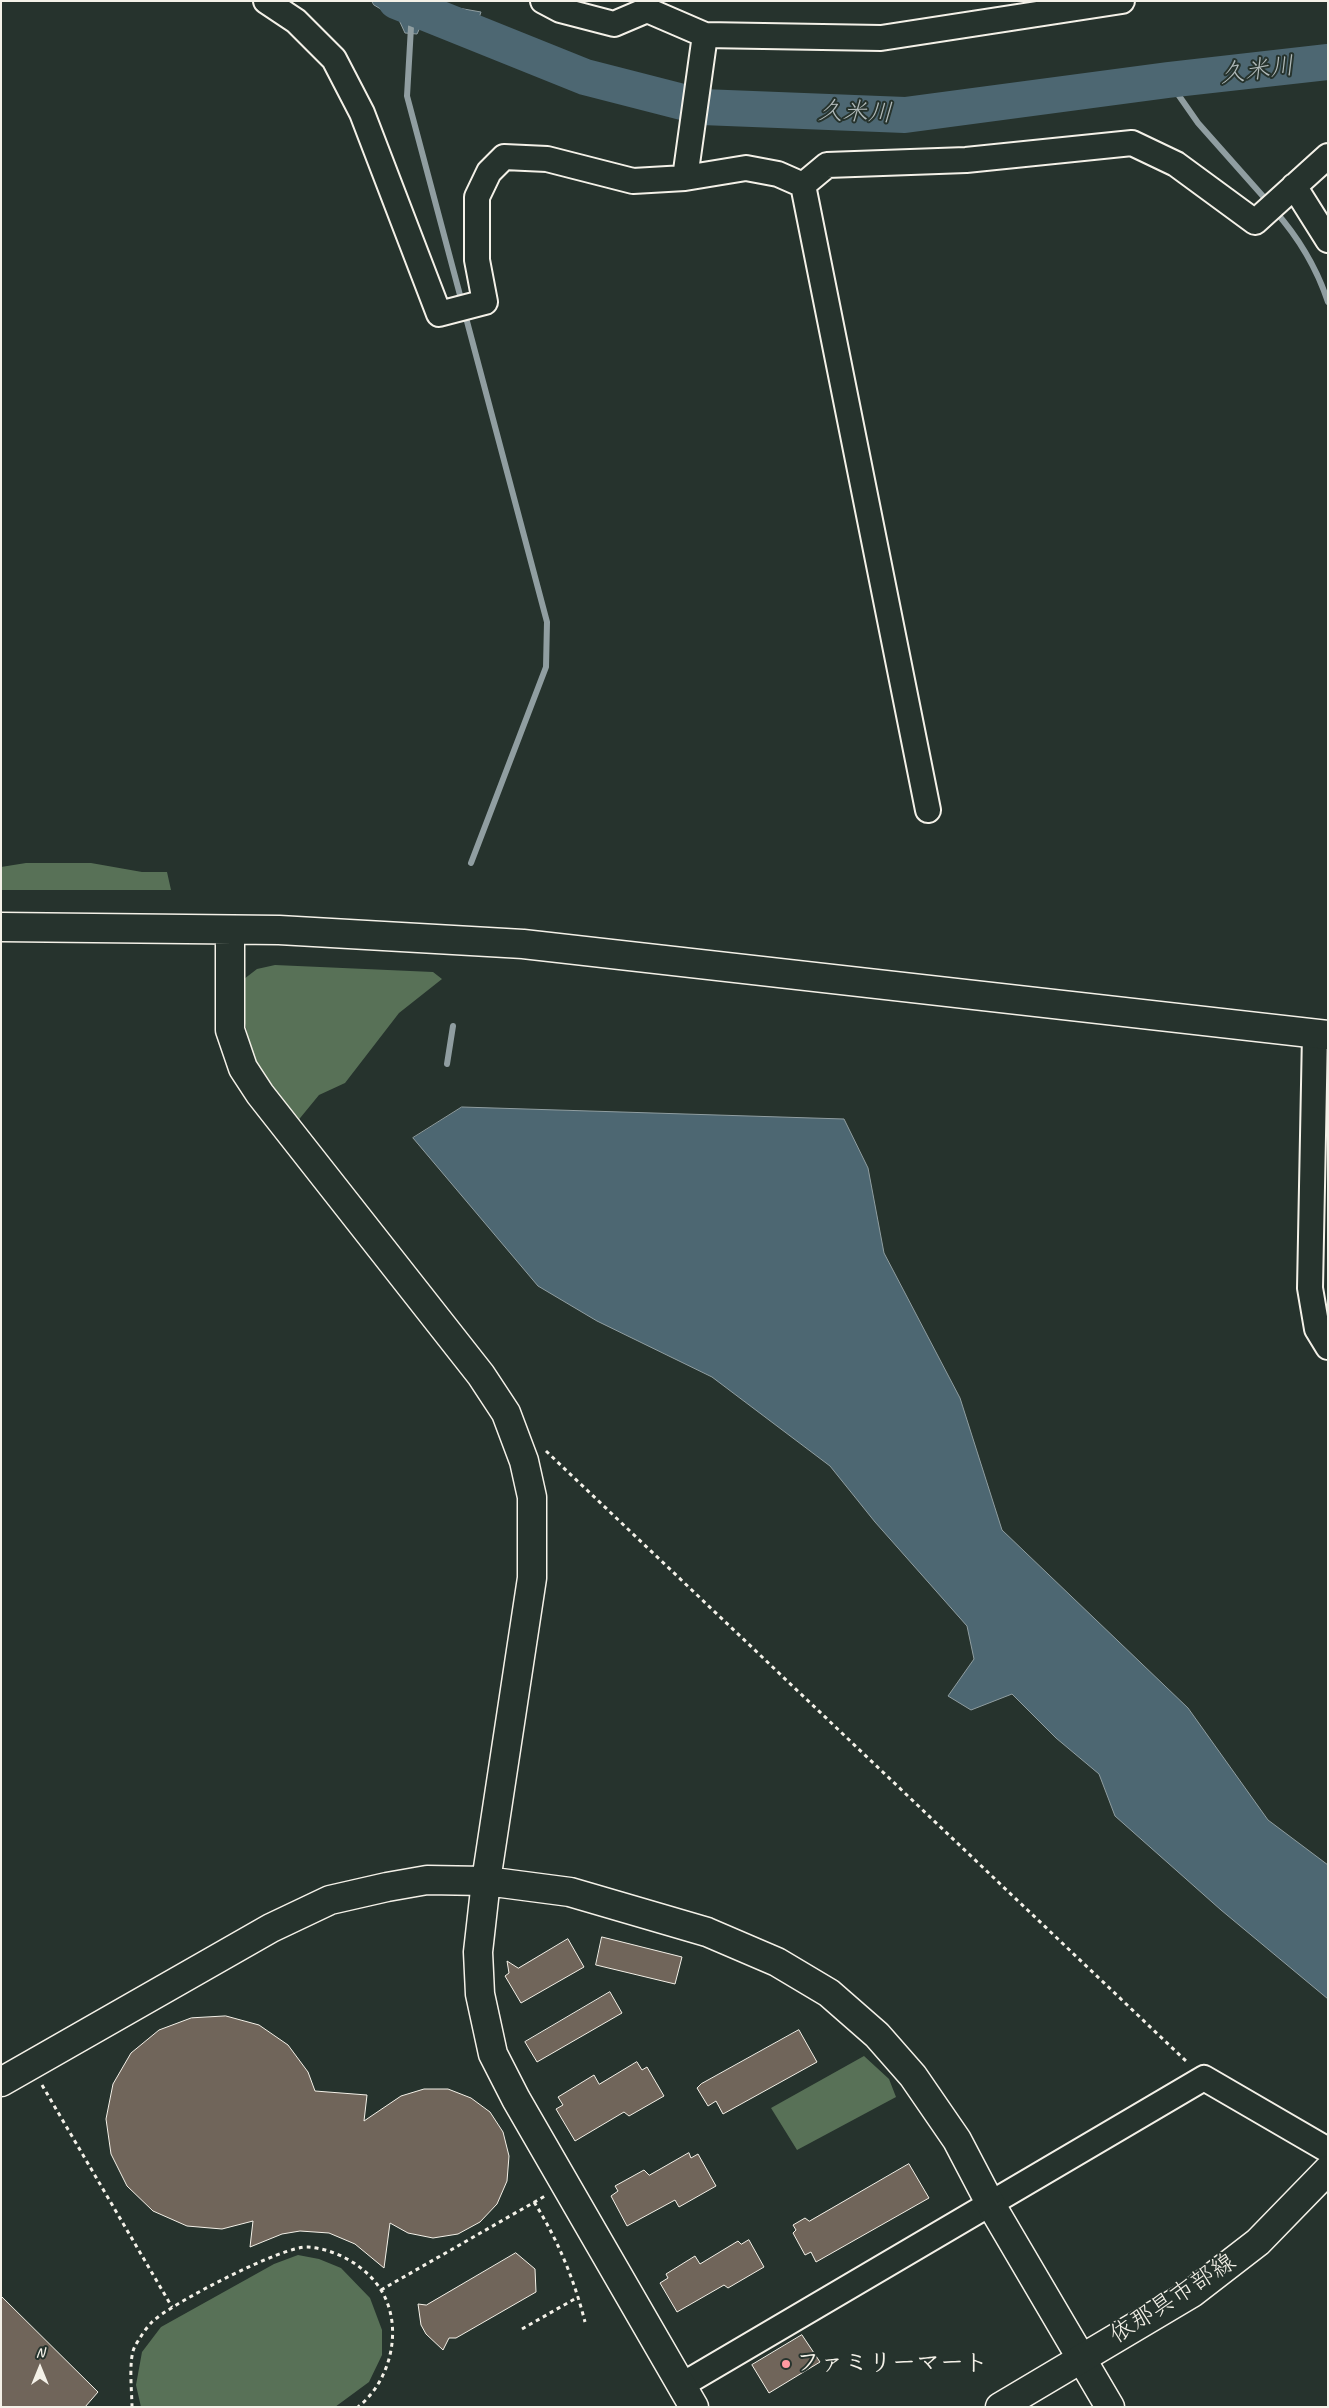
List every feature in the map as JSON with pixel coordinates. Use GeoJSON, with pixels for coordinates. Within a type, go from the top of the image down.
{"type":"FeatureCollection","features":[{"type":"Feature","properties":{"kind":"street"},"geometry":{"type":"LineString","coordinates":[[266,1],[296,21],[334,58],[362,113],[439,314],[486,302],[477,260],[477,197],[488,172],[504,157],[547,159],[633,181],[686,170],[746,168],[778,174],[803,184]]}},
{"type":"Feature","properties":{"kind":"street"},"geometry":{"type":"LineString","coordinates":[[543,1],[560,10],[614,24],[647,10],[705,35],[881,38],[1122,1]]}},
{"type":"Feature","properties":{"kind":"street"},"geometry":{"type":"LineString","coordinates":[[686,170],[705,35]]}},
{"type":"Feature","properties":{"kind":"street"},"geometry":{"type":"LineString","coordinates":[[803,184],[827,165],[966,160],[1132,143],[1176,164],[1255,222],[1328,156]]}},
{"type":"Feature","properties":{"kind":"street"},"geometry":{"type":"LineString","coordinates":[[803,184],[928,810]]}},
{"type":"Feature","properties":{"kind":"street"},"geometry":{"type":"LineString","coordinates":[[1291,189],[1328,240]]}},
{"type":"Feature","properties":{"kind":"street"},"geometry":{"type":"LineString","coordinates":[[1,927],[279,930],[522,944],[1322,1035],[1310,1288],[1317,1329],[1328,1347]]}},
{"type":"Feature","properties":{"kind":"street"},"geometry":{"type":"LineString","coordinates":[[230,930],[230,1030],[243,1068],[260,1094],[481,1375],[506,1412],[524,1462],[532,1497],[532,1578],[486,1881],[478,1952],[480,1994],[493,2054],[516,2099],[688,2396],[990,2203],[1204,2078],[1328,2150]]}},
{"type":"Feature","properties":{"kind":"street"},"geometry":{"type":"LineString","coordinates":[[1,2082],[271,1928],[330,1900],[387,1887],[427,1880],[486,1881],[570,1892],[707,1932],[777,1962],[829,1993],[877,2035],[914,2076],[957,2140],[990,2203],[1110,2407]]}},
{"type":"Feature","properties":{"kind":"street","name":"依那具市部線"},"geometry":{"type":"LineString","coordinates":[[1000,2407],[1081,2357],[1192,2293],[1258,2242],[1328,2170]]}},
{"type":"Feature","properties":{"kind":"path"},"geometry":{"type":"LineString","coordinates":[[542,1447],[1204,2078]]}},
{"type":"Feature","properties":{"kind":"path"},"geometry":{"type":"LineString","coordinates":[[41,2082],[172,2307]]}},
{"type":"Feature","properties":{"kind":"path"},"geometry":{"type":"LineString","coordinates":[[381,2290],[550,2193]]}},
{"type":"Feature","properties":{"kind":"path"},"geometry":{"type":"LineString","coordinates":[[534,2202],[566,2260],[584,2322]]}},
{"type":"Feature","properties":{"kind":"path"},"geometry":{"type":"LineString","coordinates":[[132,2407],[134,2348],[152,2322],[172,2307],[262,2259],[307,2246],[332,2252],[349,2260],[381,2290],[389,2314],[391,2351],[381,2382],[370,2398],[358,2407]]}},
{"type":"Feature","properties":{"kind":"path"},"geometry":{"type":"LineString","coordinates":[[522,2329],[578,2297]]}},
{"type":"Feature","properties":{"kind":"green space"},"geometry":{"type":"Polygon","coordinates":[[[26,863],[91,863],[142,872],[167,872],[171,890],[1,890],[1,867],[26,863]]]}},
{"type":"Feature","properties":{"kind":"green space"},"geometry":{"type":"Polygon","coordinates":[[[275,965],[433,972],[442,979],[399,1013],[345,1083],[319,1095],[296,1123],[254,1062],[244,1019],[244,979],[257,969],[275,965]]]}},
{"type":"Feature","properties":{"kind":"green space"},"geometry":{"type":"Polygon","coordinates":[[[864,2056],[889,2079],[896,2097],[797,2150],[771,2108],[864,2056]]]}},
{"type":"Feature","properties":{"kind":"green space"},"geometry":{"type":"Polygon","coordinates":[[[298,2255],[319,2259],[341,2268],[370,2298],[382,2330],[382,2355],[369,2382],[335,2407],[141,2407],[136,2385],[142,2352],[161,2327],[274,2264],[298,2255]]]}},
{"type":"Feature","properties":{"kind":"water"},"geometry":{"type":"Polygon","coordinates":[[[372,1],[418,1],[481,12],[471,41],[435,23],[423,21],[417,34],[405,33],[399,20],[374,5],[372,1]]]}},
{"type":"Feature","properties":{"kind":"water"},"geometry":{"type":"Polygon","coordinates":[[[462,1107],[844,1119],[868,1168],[884,1253],[960,1398],[1002,1530],[1188,1708],[1268,1820],[1328,1865],[1328,1999],[1221,1910],[1115,1816],[1099,1774],[1056,1738],[1012,1694],[971,1710],[948,1696],[974,1659],[967,1626],[875,1522],[830,1466],[712,1377],[597,1321],[538,1286],[413,1138],[462,1107]]]}},
{"type":"Feature","properties":{"kind":"building"},"geometry":{"type":"Polygon","coordinates":[[[602,1937],[682,1957],[675,1984],[596,1965],[602,1937]]]}},
{"type":"Feature","properties":{"kind":"building"},"geometry":{"type":"Polygon","coordinates":[[[568,1939],[584,1967],[521,2003],[505,1976],[509,1973],[507,1961],[518,1968],[568,1939]]]}},
{"type":"Feature","properties":{"kind":"building"},"geometry":{"type":"Polygon","coordinates":[[[610,1992],[622,2013],[537,2062],[525,2042],[610,1992]]]}},
{"type":"Feature","properties":{"kind":"building"},"geometry":{"type":"Polygon","coordinates":[[[226,2016],[259,2025],[288,2045],[308,2072],[315,2091],[367,2095],[364,2121],[401,2096],[424,2089],[448,2089],[471,2098],[490,2112],[503,2132],[509,2156],[507,2181],[497,2204],[480,2222],[458,2234],[433,2238],[408,2233],[390,2223],[384,2268],[355,2244],[329,2233],[300,2231],[282,2234],[250,2247],[253,2221],[222,2229],[187,2226],[153,2211],[127,2186],[111,2154],[106,2119],[113,2084],[131,2053],[159,2030],[191,2018],[226,2016]]]}},
{"type":"Feature","properties":{"kind":"building"},"geometry":{"type":"Polygon","coordinates":[[[799,2030],[817,2062],[723,2114],[716,2101],[708,2106],[697,2088],[701,2084],[799,2030]]]}},
{"type":"Feature","properties":{"kind":"building"},"geometry":{"type":"Polygon","coordinates":[[[637,2062],[642,2070],[647,2067],[664,2096],[629,2116],[624,2112],[575,2141],[556,2109],[563,2105],[558,2097],[594,2075],[599,2084],[637,2062]]]}},
{"type":"Feature","properties":{"kind":"building"},"geometry":{"type":"Polygon","coordinates":[[[689,2153],[691,2158],[698,2154],[716,2186],[679,2207],[675,2200],[627,2226],[611,2196],[618,2191],[615,2186],[644,2170],[649,2175],[689,2153]]]}},
{"type":"Feature","properties":{"kind":"building"},"geometry":{"type":"Polygon","coordinates":[[[909,2164],[929,2198],[816,2262],[811,2252],[805,2255],[793,2233],[796,2230],[793,2225],[805,2218],[809,2221],[909,2164]]]}},
{"type":"Feature","properties":{"kind":"building"},"geometry":{"type":"Polygon","coordinates":[[[749,2240],[764,2267],[728,2288],[724,2285],[677,2312],[660,2283],[668,2278],[666,2274],[695,2256],[700,2264],[738,2241],[741,2244],[749,2240]]]}},
{"type":"Feature","properties":{"kind":"building"},"geometry":{"type":"Polygon","coordinates":[[[516,2253],[535,2269],[536,2292],[456,2338],[449,2338],[443,2350],[426,2334],[421,2325],[418,2304],[426,2305],[516,2253]]]}},
{"type":"Feature","properties":{"kind":"building"},"geometry":{"type":"Polygon","coordinates":[[[1,2296],[98,2392],[85,2407],[1,2407],[1,2296]]]}},
{"type":"Feature","properties":{"kind":"building","name":"ファミリーマート"},"geometry":{"type":"Polygon","coordinates":[[[802,2335],[820,2362],[769,2393],[752,2365],[802,2335]]]}},
{"type":"Feature","properties":{"kind":"waterway","name":"久米川"},"geometry":{"type":"LineString","coordinates":[[396,1],[585,77],[702,107],[905,115],[1168,80],[1328,62]]}},
{"type":"Feature","properties":{"kind":"waterway"},"geometry":{"type":"LineString","coordinates":[[411,27],[407,96],[547,622],[546,667],[471,863]]}},
{"type":"Feature","properties":{"kind":"waterway"},"geometry":{"type":"LineString","coordinates":[[1168,80],[1198,123],[1269,203]]}},
{"type":"Feature","properties":{"kind":"waterway"},"geometry":{"type":"LineString","coordinates":[[1275,211],[1306,254],[1328,302]]}},
{"type":"Feature","properties":{"kind":"waterway"},"geometry":{"type":"LineString","coordinates":[[447,1064],[453,1026]]}},
{"type":"Feature","properties":{"kind":"place","name":"ファミリーマート"},"geometry":{"type":"Point","coordinates":[786,2364]}}]}
